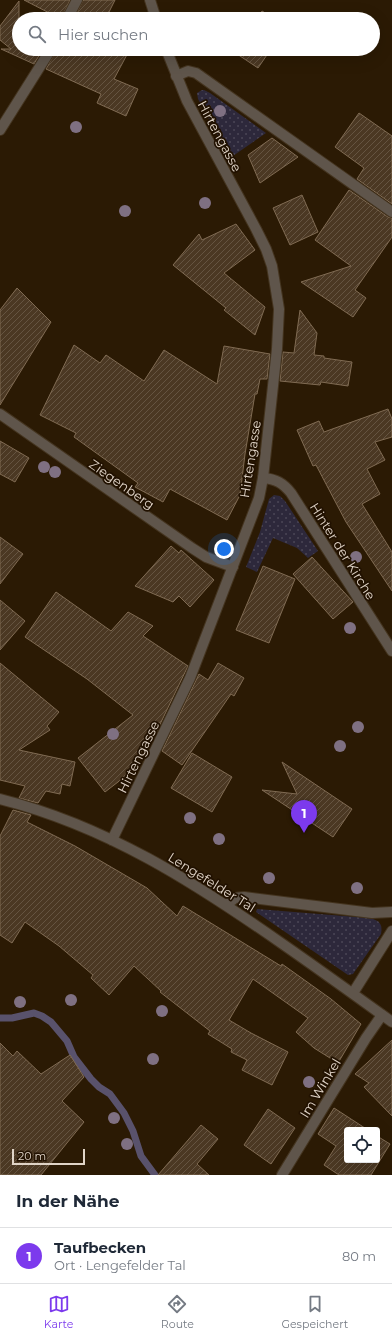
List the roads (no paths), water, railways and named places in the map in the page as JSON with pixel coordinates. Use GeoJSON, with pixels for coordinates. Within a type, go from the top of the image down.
{"type":"FeatureCollection","features":[{"type":"Feature","properties":{"kind":"street"},"geometry":{"type":"LineString","coordinates":[[70,12],[76,0]]}},
{"type":"Feature","properties":{"kind":"street"},"geometry":{"type":"LineString","coordinates":[[150,0],[154,12]]}},
{"type":"Feature","properties":{"kind":"street"},"geometry":{"type":"LineString","coordinates":[[0,130],[47,56]]}},
{"type":"Feature","properties":{"kind":"street","name":"Hirtengasse"},"geometry":{"type":"LineString","coordinates":[[112,840],[190,678],[207,639],[259,498],[263,478],[278,337],[278,309],[272,266],[266,249],[195,117],[169,56]]}},
{"type":"Feature","properties":{"kind":"street","name":"Hirtengasse"},"geometry":{"type":"LineString","coordinates":[[176,76],[188,71],[196,72],[392,212]]}},
{"type":"Feature","properties":{"kind":"street","name":"Ziegenberg"},"geometry":{"type":"LineString","coordinates":[[0,414],[195,551],[206,557],[233,567]]}},
{"type":"Feature","properties":{"kind":"street","name":"Hinter der Kirche"},"geometry":{"type":"LineString","coordinates":[[263,478],[277,481],[288,489],[392,650]]}},
{"type":"Feature","properties":{"kind":"street","name":"Lengefelder Tal"},"geometry":{"type":"LineString","coordinates":[[0,799],[56,816],[82,826],[152,860],[226,905],[392,1022]]}},
{"type":"Feature","properties":{"kind":"street"},"geometry":{"type":"LineString","coordinates":[[226,905],[235,898],[244,896],[372,913],[392,912]]}},
{"type":"Feature","properties":{"kind":"street"},"geometry":{"type":"LineString","coordinates":[[352,993],[392,932]]}},
{"type":"Feature","properties":{"kind":"street","name":"Im Winkel"},"geometry":{"type":"LineString","coordinates":[[282,1175],[366,1038],[382,1015]]}},
{"type":"Feature","properties":{"kind":"waterway"},"geometry":{"type":"LineString","coordinates":[[0,1018],[12,1018],[34,1013],[51,1022],[67,1041],[74,1057],[91,1079],[99,1087],[110,1094],[124,1113],[133,1131],[141,1156],[155,1175]]}},
{"type":"Feature","properties":{"kind":"place","name":"Taufbecken"},"geometry":{"type":"Point","coordinates":[304,833]}}]}
